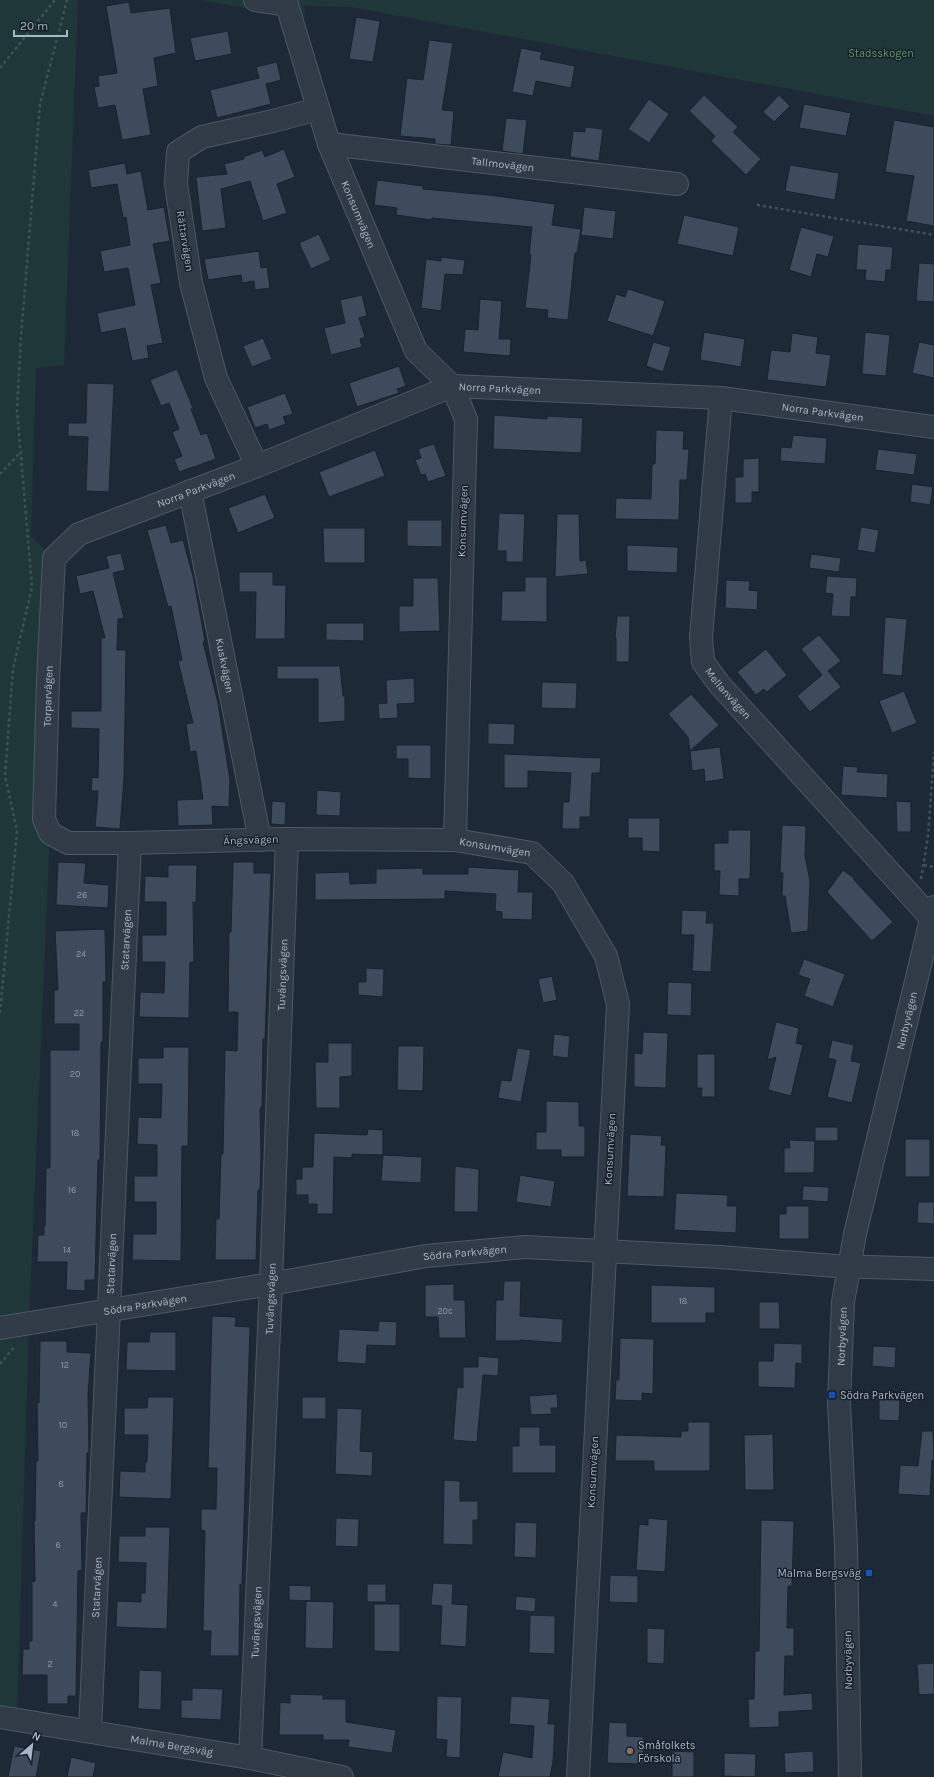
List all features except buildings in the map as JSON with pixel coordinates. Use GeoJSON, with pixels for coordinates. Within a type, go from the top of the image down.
{"type":"FeatureCollection","features":[{"type":"Feature","properties":{"kind":"street","name":"Konsumvägen"},"geometry":{"type":"LineString","coordinates":[[255,0],[287,5],[329,144],[416,351],[452,386],[466,419],[454,840],[532,853],[563,883],[606,956],[618,1004],[578,1777]]}},
{"type":"Feature","properties":{"kind":"street","name":"Rättarvägen"},"geometry":{"type":"LineString","coordinates":[[257,466],[216,378],[191,283],[176,184],[178,152],[202,137],[273,122],[318,109]]}},
{"type":"Feature","properties":{"kind":"street","name":"Tallmovägen"},"geometry":{"type":"LineString","coordinates":[[329,144],[677,184]]}},
{"type":"Feature","properties":{"kind":"street","name":"Norra Parkvägen"},"geometry":{"type":"LineString","coordinates":[[54,558],[79,534],[257,466],[452,386],[721,398],[934,427]]}},
{"type":"Feature","properties":{"kind":"street","name":"Mellanvägen"},"geometry":{"type":"LineString","coordinates":[[721,398],[701,637],[703,662],[729,695],[933,913]]}},
{"type":"Feature","properties":{"kind":"street","name":"Kuskvägen"},"geometry":{"type":"LineString","coordinates":[[190,491],[260,840]]}},
{"type":"Feature","properties":{"kind":"street","name":"Torparvägen"},"geometry":{"type":"LineString","coordinates":[[50,833],[44,819],[48,681],[54,558]]}},
{"type":"Feature","properties":{"kind":"street","name":"Ängsvägen"},"geometry":{"type":"LineString","coordinates":[[50,833],[68,843],[287,839],[454,840]]}},
{"type":"Feature","properties":{"kind":"street","name":"Tuvängsvägen"},"geometry":{"type":"LineString","coordinates":[[250,1758],[271,1284],[287,839]]}},
{"type":"Feature","properties":{"kind":"street","name":"Statarvägen"},"geometry":{"type":"LineString","coordinates":[[90,1731],[130,843]]}},
{"type":"Feature","properties":{"kind":"street","name":"Norbyvägen"},"geometry":{"type":"LineString","coordinates":[[850,1777],[846,1546],[839,1402],[843,1302],[848,1267],[933,913]]}},
{"type":"Feature","properties":{"kind":"street","name":"Södra Parkvägen"},"geometry":{"type":"LineString","coordinates":[[0,1328],[271,1284],[426,1256],[526,1247],[605,1250],[848,1267],[934,1269]]}},
{"type":"Feature","properties":{"kind":"street","name":"Malma Bergsväg"},"geometry":{"type":"LineString","coordinates":[[0,1717],[250,1758],[342,1777]]}},
{"type":"Feature","properties":{"kind":"path"},"geometry":{"type":"LineString","coordinates":[[0,68],[55,0]]}},
{"type":"Feature","properties":{"kind":"path"},"geometry":{"type":"LineString","coordinates":[[0,1013],[17,831],[5,776],[13,669],[32,587],[17,402],[40,104],[67,0]]}},
{"type":"Feature","properties":{"kind":"path"},"geometry":{"type":"LineString","coordinates":[[757,205],[934,235]]}},
{"type":"Feature","properties":{"kind":"path"},"geometry":{"type":"LineString","coordinates":[[0,474],[20,453]]}},
{"type":"Feature","properties":{"kind":"path"},"geometry":{"type":"LineString","coordinates":[[924,866],[934,867]]}},
{"type":"Feature","properties":{"kind":"green space"},"geometry":{"type":"Polygon","coordinates":[[[0,0],[78,0],[64,365],[36,368],[31,536],[54,558],[50,833],[29,1322],[17,1720],[0,1717],[0,0]]]}},
{"type":"Feature","properties":{"kind":"green space","name":"Stadsskogen"},"geometry":{"type":"Polygon","coordinates":[[[199,0],[934,0],[934,116],[351,7],[303,6],[306,19],[199,0]]]}},
{"type":"Feature","properties":{"kind":"place","name":"Södra Parkvägen"},"geometry":{"type":"Point","coordinates":[832,1395]}},
{"type":"Feature","properties":{"kind":"place","name":"Malma Bergsväg"},"geometry":{"type":"Point","coordinates":[869,1573]}},
{"type":"Feature","properties":{"kind":"place","name":"Småfolkets Förskola"},"geometry":{"type":"Point","coordinates":[630,1751]}}]}
